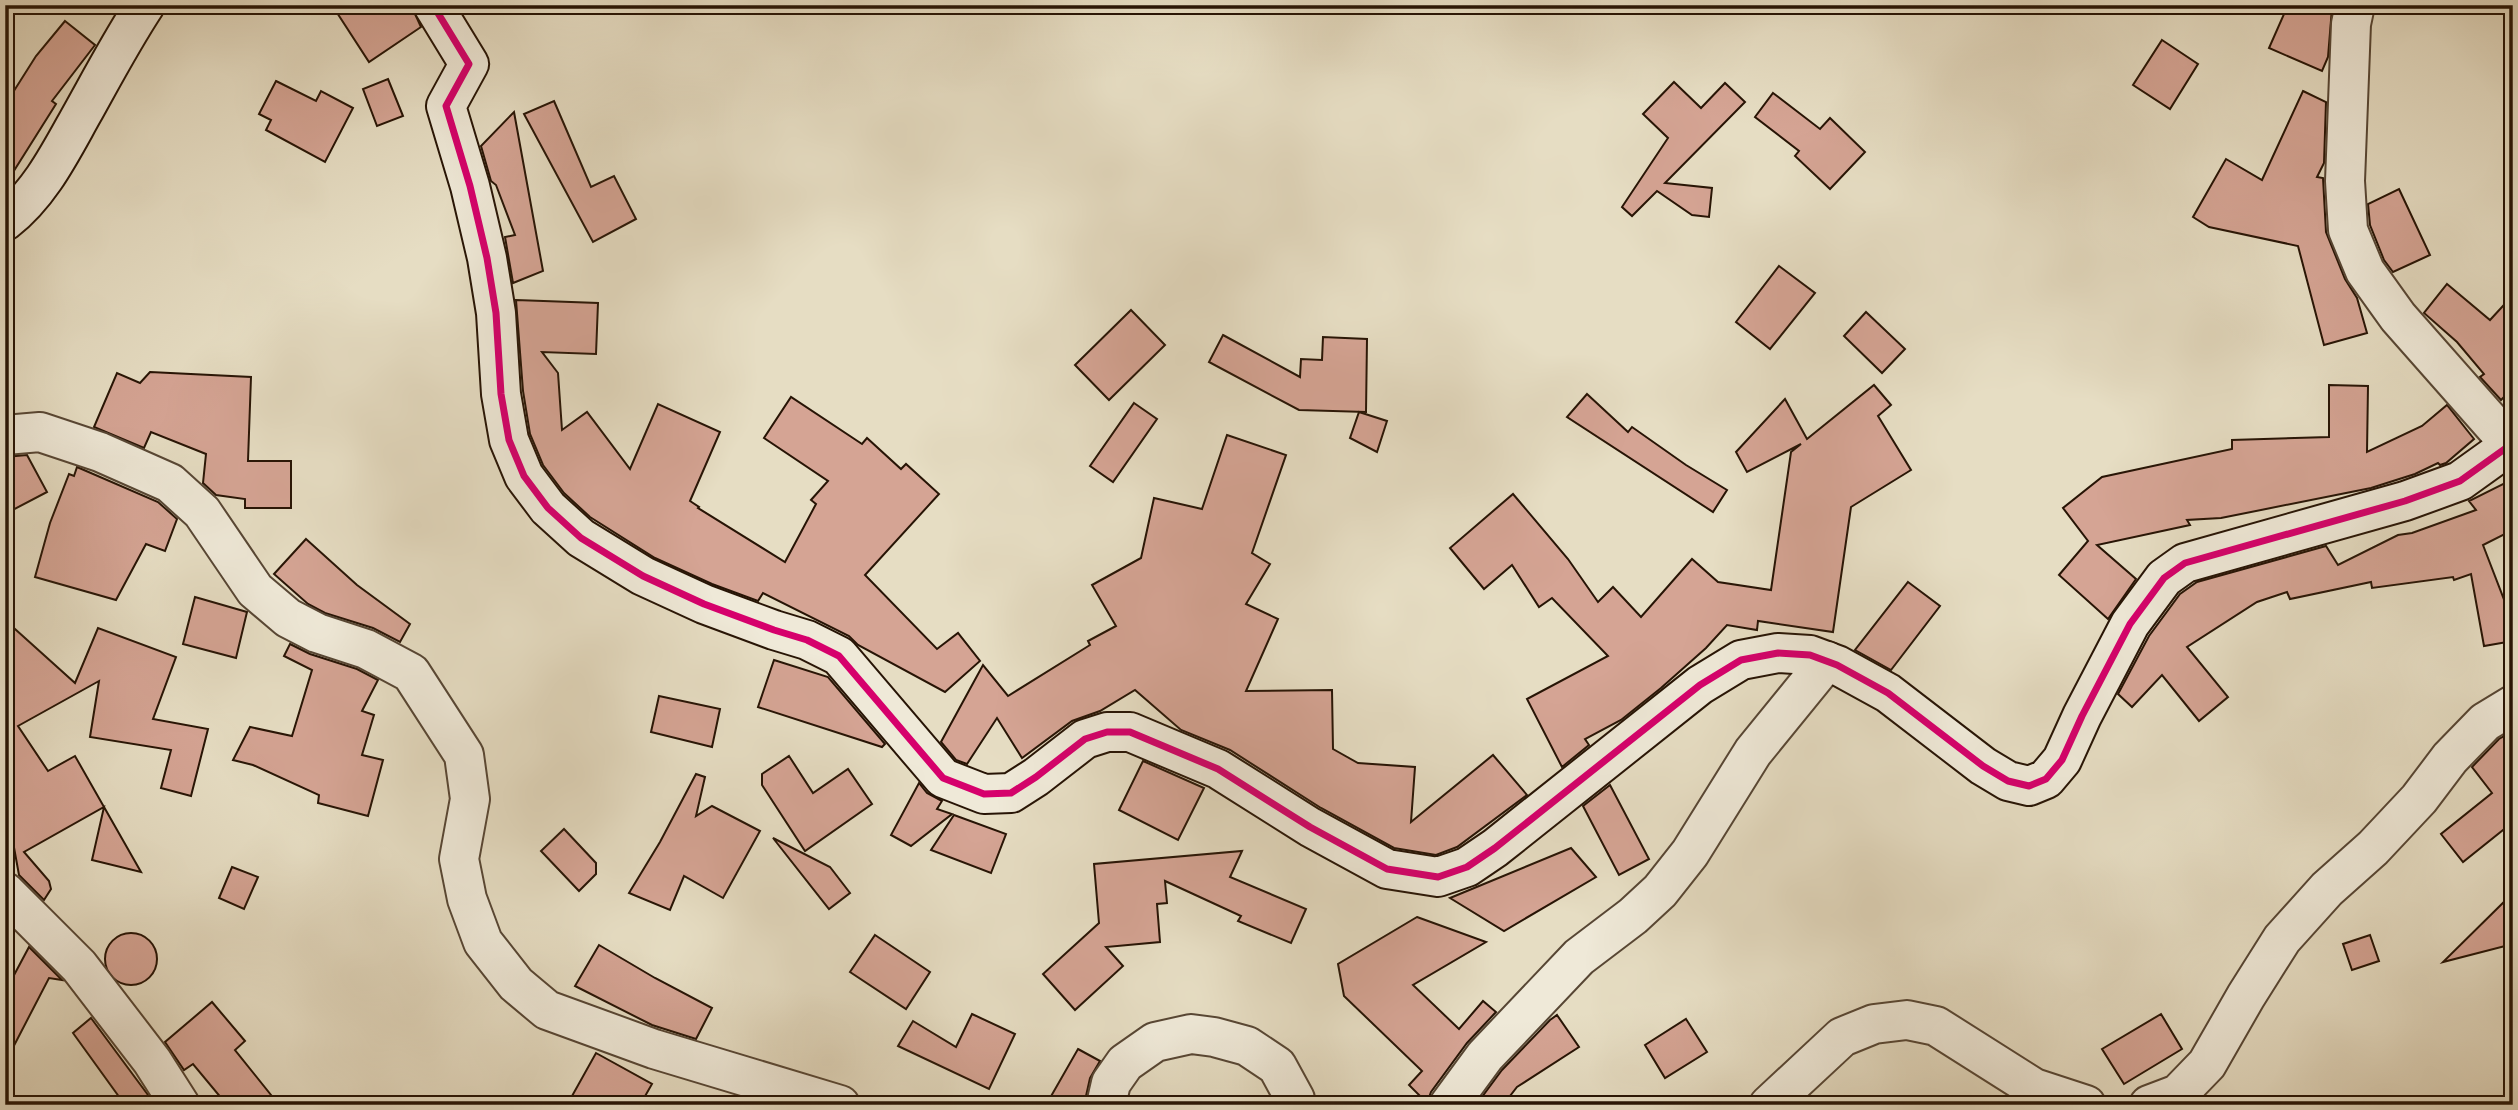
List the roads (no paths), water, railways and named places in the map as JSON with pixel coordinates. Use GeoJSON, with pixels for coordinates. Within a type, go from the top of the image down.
{"type":"FeatureCollection","features":[{"type":"Feature","properties":{"kind":"street"},"geometry":{"type":"LineString","coordinates":[[5,221],[25,206],[56,160],[122,40],[145,5]]}},
{"type":"Feature","properties":{"kind":"street"},"geometry":{"type":"LineString","coordinates":[[433,5],[469,64],[446,106],[470,186],[487,258],[496,313],[501,394],[509,440],[524,476],[548,508],[582,538],[643,576],[704,604],[807,640],[839,656],[943,778],[984,794],[1011,793],[1085,739],[1107,732],[1130,732],[1218,769],[1310,827],[1387,869],[1438,877],[1467,867],[1495,848],[1700,685],[1741,660],[1778,653],[1810,654],[1888,693],[1983,766],[2008,782],[2029,786],[2046,779],[2062,761],[2082,716],[2130,625],[2164,578],[2185,563],[2405,501],[2460,481],[2512,444],[2398,317],[2365,271],[2348,230],[2345,181],[2351,24],[2355,5]]}},
{"type":"Feature","properties":{"kind":"street"},"geometry":{"type":"LineString","coordinates":[[5,435],[40,432],[100,452],[170,483],[202,512],[255,590],[288,618],[317,633],[366,649],[411,673],[464,755],[470,799],[460,859],[467,899],[483,942],[516,985],[548,1010],[654,1049],[840,1105]]}},
{"type":"Feature","properties":{"kind":"street"},"geometry":{"type":"LineString","coordinates":[[1449,1105],[1485,1056],[1579,957],[1633,916],[1660,891],[1690,853],[1753,752],[1827,661]]}},
{"type":"Feature","properties":{"kind":"street"},"geometry":{"type":"LineString","coordinates":[[2149,1105],[2178,1094],[2207,1064],[2282,939],[2327,889],[2373,848],[2419,799],[2451,758],[2485,722],[2513,705]]}},
{"type":"Feature","properties":{"kind":"street"},"geometry":{"type":"LineString","coordinates":[[5,892],[79,966],[152,1061],[180,1105]]}},
{"type":"Feature","properties":{"kind":"street"},"geometry":{"type":"LineString","coordinates":[[1769,1105],[1842,1037],[1874,1024],[1907,1020],[1936,1026],[2035,1088],[2086,1105]]}},
{"type":"Feature","properties":{"kind":"street"},"geometry":{"type":"LineString","coordinates":[[1106,1105],[1111,1083],[1125,1063],[1155,1042],[1191,1034],[1247,1046],[1277,1066],[1295,1099]]}}]}
